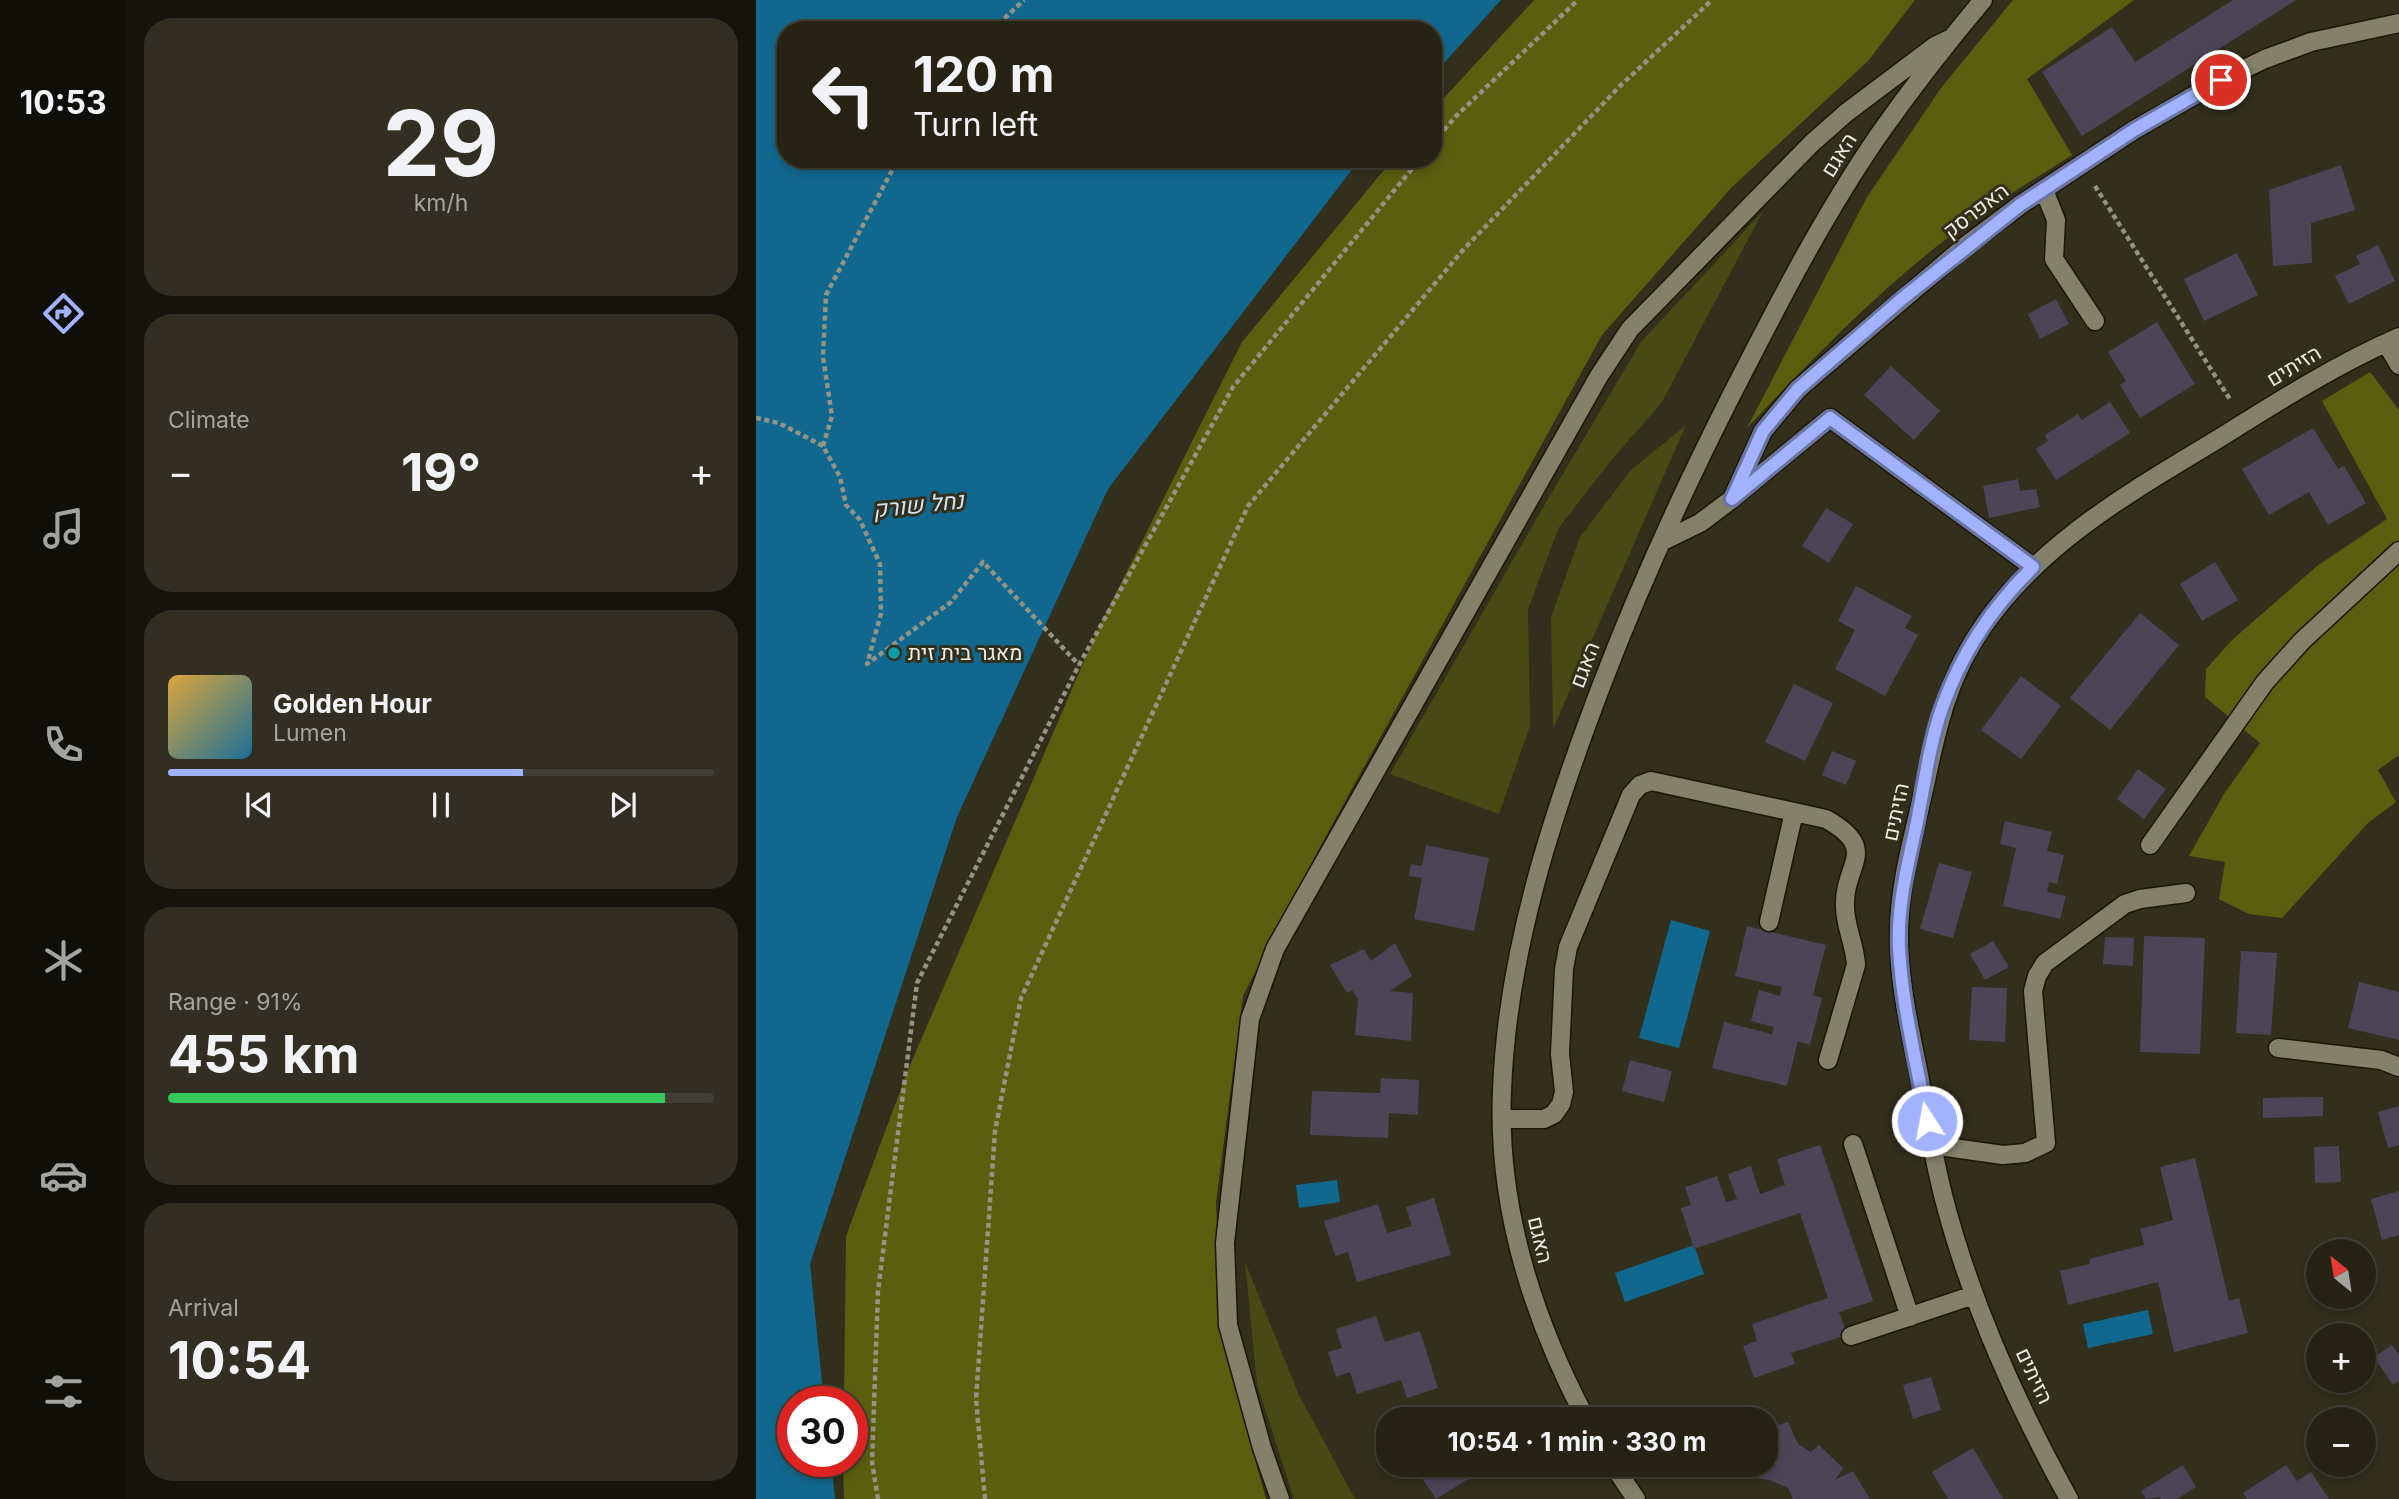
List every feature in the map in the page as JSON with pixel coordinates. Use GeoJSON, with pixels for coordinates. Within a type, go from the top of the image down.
{"type":"FeatureCollection","features":[{"type":"Feature","properties":{"kind":"street","name":"האגם"},"geometry":{"type":"LineString","coordinates":[[1580,1407],[1554,1356],[1530,1294],[1513,1230],[1504,1163],[1502,1093],[1507,1020],[1521,942],[1543,858],[1594,704],[1625,625],[1661,542],[1740,379],[1815,239],[1877,138],[1983,0]]}},
{"type":"Feature","properties":{"kind":"street","name":"האפרסק"},"geometry":{"type":"LineString","coordinates":[[1661,542],[1700,523],[1732,499],[1763,431],[1798,389],[1964,247],[2045,190],[2134,130],[2221,80],[2265,59],[2311,42],[2399,23]]}},
{"type":"Feature","properties":{"kind":"street"},"geometry":{"type":"LineString","coordinates":[[1279,1499],[1228,1325],[1225,1243],[1250,1019],[1275,949],[1599,376],[1630,330],[1812,143],[1846,113],[1935,46],[1952,38]]}},
{"type":"Feature","properties":{"kind":"street"},"geometry":{"type":"LineString","coordinates":[[2045,190],[2056,220],[2054,259],[2095,321]]}},
{"type":"Feature","properties":{"kind":"street"},"geometry":{"type":"LineString","coordinates":[[2392,340],[2399,365]]}},
{"type":"Feature","properties":{"kind":"street","name":"הזיתים"},"geometry":{"type":"LineString","coordinates":[[2070,1499],[2017,1397],[1974,1295],[1943,1194],[1901,972],[1899,934],[1902,887],[1941,710],[1952,682],[1981,628],[1999,604],[2033,567],[2094,515],[2319,376],[2392,340]]}},
{"type":"Feature","properties":{"kind":"street"},"geometry":{"type":"LineString","coordinates":[[1732,499],[1830,418],[2033,567]]}},
{"type":"Feature","properties":{"kind":"street"},"geometry":{"type":"LineString","coordinates":[[2150,845],[2265,682],[2302,641],[2399,551]]}},
{"type":"Feature","properties":{"kind":"street"},"geometry":{"type":"LineString","coordinates":[[1502,1119],[1544,1119],[1554,1114],[1561,1104],[1564,1092],[1560,1054],[1564,969],[1568,947],[1631,795],[1640,785],[1651,781],[1826,819],[1850,835],[1855,844],[1856,859],[1844,902],[1856,965],[1828,1060]]}},
{"type":"Feature","properties":{"kind":"street"},"geometry":{"type":"LineString","coordinates":[[1769,922],[1794,813]]}},
{"type":"Feature","properties":{"kind":"street"},"geometry":{"type":"LineString","coordinates":[[1932,1145],[2003,1155],[2025,1153],[2046,1143],[2033,991],[2037,976],[2045,963],[2124,904],[2140,899],[2186,893]]}},
{"type":"Feature","properties":{"kind":"street"},"geometry":{"type":"LineString","coordinates":[[2278,1048],[2370,1058],[2399,1067]]}},
{"type":"Feature","properties":{"kind":"street"},"geometry":{"type":"LineString","coordinates":[[1853,1144],[1910,1317]]}},
{"type":"Feature","properties":{"kind":"street"},"geometry":{"type":"LineString","coordinates":[[1851,1336],[1974,1295]]}},
{"type":"Feature","properties":{"kind":"street"},"geometry":{"type":"LineString","coordinates":[[1621,1477],[1636,1499]]}},
{"type":"Feature","properties":{"kind":"path"},"geometry":{"type":"LineString","coordinates":[[1002,21],[1024,0]]}},
{"type":"Feature","properties":{"kind":"path"},"geometry":{"type":"LineString","coordinates":[[1442,132],[1455,116],[1578,0]]}},
{"type":"Feature","properties":{"kind":"path"},"geometry":{"type":"LineString","coordinates":[[985,1499],[976,1399],[989,1211],[995,1131],[1021,998],[1248,506],[1463,250],[1619,88],[1712,0]]}},
{"type":"Feature","properties":{"kind":"path"},"geometry":{"type":"LineString","coordinates":[[2081,165],[2245,422]]}},
{"type":"Feature","properties":{"kind":"path"},"geometry":{"type":"LineString","coordinates":[[823,446],[832,416],[823,357],[826,295],[893,168]]}},
{"type":"Feature","properties":{"kind":"path"},"geometry":{"type":"LineString","coordinates":[[878,1499],[872,1462],[878,1291],[918,983],[1079,664],[1233,387],[1413,168]]}},
{"type":"Feature","properties":{"kind":"path"},"geometry":{"type":"LineString","coordinates":[[756,418],[779,423],[823,446],[840,477],[846,505],[860,520],[880,564],[881,614],[867,664],[951,603],[982,562],[1079,664]]}},
{"type":"Feature","properties":{"kind":"shaded area"},"geometry":{"type":"Polygon","coordinates":[[[1534,0],[1915,0],[1868,61],[1731,188],[1602,335],[1321,845],[1243,996],[1216,1202],[1222,1342],[1266,1499],[844,1499],[843,1477],[868,1477],[868,1386],[844,1386],[846,1236],[908,1070],[1097,631],[1242,342],[1386,168],[1442,168],[1442,100],[1534,0]]]}},
{"type":"Feature","properties":{"kind":"shaded area"},"geometry":{"type":"Polygon","coordinates":[[[2013,0],[2134,0],[2027,79],[2072,155],[1982,213],[1909,269],[1826,346],[1747,428],[1867,197],[1941,88],[2013,0]]]}},
{"type":"Feature","properties":{"kind":"shaded area"},"geometry":{"type":"Polygon","coordinates":[[[1763,211],[1662,402],[1609,463],[1558,529],[1528,609],[1530,726],[1499,814],[1390,774],[1641,342],[1763,211]]]}},
{"type":"Feature","properties":{"kind":"shaded area"},"geometry":{"type":"Polygon","coordinates":[[[2370,372],[2399,410],[2399,755],[2378,770],[2396,802],[2368,823],[2282,918],[2249,914],[2219,899],[2225,862],[2189,856],[2224,794],[2260,743],[2205,697],[2206,669],[2232,640],[2317,566],[2387,519],[2322,401],[2370,372]]]}},
{"type":"Feature","properties":{"kind":"shaded area"},"geometry":{"type":"Polygon","coordinates":[[[1686,425],[1553,729],[1551,617],[1580,537],[1631,470],[1686,425]]]}},
{"type":"Feature","properties":{"kind":"shaded area"},"geometry":{"type":"Polygon","coordinates":[[[1245,1262],[1299,1395],[1355,1499],[1294,1499],[1257,1384],[1245,1262]]]}},
{"type":"Feature","properties":{"kind":"water","name":"מאגר בית זית"},"geometry":{"type":"Polygon","coordinates":[[[756,0],[1501,0],[1442,65],[1442,21],[777,21],[777,168],[1353,168],[1108,489],[957,817],[810,1264],[822,1386],[777,1386],[777,1477],[833,1477],[835,1499],[756,1499],[756,0]]]}},
{"type":"Feature","properties":{"kind":"water"},"geometry":{"type":"Polygon","coordinates":[[[1671,920],[1710,931],[1679,1048],[1639,1038],[1671,920]]]}},
{"type":"Feature","properties":{"kind":"water"},"geometry":{"type":"Polygon","coordinates":[[[1337,1180],[1340,1202],[1299,1208],[1296,1185],[1337,1180]]]}},
{"type":"Feature","properties":{"kind":"water"},"geometry":{"type":"Polygon","coordinates":[[[1694,1245],[1704,1274],[1625,1302],[1615,1273],[1694,1245]]]}},
{"type":"Feature","properties":{"kind":"water"},"geometry":{"type":"Polygon","coordinates":[[[2148,1310],[2153,1334],[2088,1348],[2083,1324],[2148,1310]]]}},
{"type":"Feature","properties":{"kind":"building"},"geometry":{"type":"Polygon","coordinates":[[[2233,0],[2296,0],[2082,136],[2042,72],[2112,27],[2135,62],[2233,0]]]}},
{"type":"Feature","properties":{"kind":"building"},"geometry":{"type":"Polygon","coordinates":[[[2341,165],[2355,210],[2311,223],[2312,263],[2273,266],[2269,190],[2341,165]]]}},
{"type":"Feature","properties":{"kind":"building"},"geometry":{"type":"Polygon","coordinates":[[[2378,245],[2395,281],[2349,304],[2335,276],[2360,264],[2356,256],[2378,245]]]}},
{"type":"Feature","properties":{"kind":"building"},"geometry":{"type":"Polygon","coordinates":[[[2237,253],[2258,295],[2204,321],[2184,279],[2237,253]]]}},
{"type":"Feature","properties":{"kind":"building"},"geometry":{"type":"Polygon","coordinates":[[[2056,299],[2069,324],[2040,339],[2028,314],[2056,299]]]}},
{"type":"Feature","properties":{"kind":"building"},"geometry":{"type":"Polygon","coordinates":[[[2157,322],[2195,384],[2140,418],[2120,385],[2126,381],[2108,352],[2157,322]]]}},
{"type":"Feature","properties":{"kind":"building"},"geometry":{"type":"Polygon","coordinates":[[[1891,366],[1940,411],[1914,440],[1864,395],[1891,366]]]}},
{"type":"Feature","properties":{"kind":"building"},"geometry":{"type":"Polygon","coordinates":[[[2110,402],[2130,433],[2056,480],[2036,449],[2048,441],[2045,435],[2078,414],[2082,420],[2110,402]]]}},
{"type":"Feature","properties":{"kind":"building"},"geometry":{"type":"Polygon","coordinates":[[[2313,428],[2338,469],[2344,466],[2366,503],[2328,525],[2309,492],[2269,515],[2242,469],[2313,428]]]}},
{"type":"Feature","properties":{"kind":"building"},"geometry":{"type":"Polygon","coordinates":[[[2018,479],[2020,491],[2036,489],[2040,507],[1989,518],[1983,486],[2018,479]]]}},
{"type":"Feature","properties":{"kind":"building"},"geometry":{"type":"Polygon","coordinates":[[[1826,508],[1853,524],[1829,563],[1802,546],[1826,508]]]}},
{"type":"Feature","properties":{"kind":"building"},"geometry":{"type":"Polygon","coordinates":[[[2215,562],[2238,600],[2202,621],[2180,584],[2215,562]]]}},
{"type":"Feature","properties":{"kind":"building"},"geometry":{"type":"Polygon","coordinates":[[[1856,586],[1912,616],[1905,628],[1918,635],[1885,696],[1835,669],[1855,630],[1838,621],[1856,586]]]}},
{"type":"Feature","properties":{"kind":"building"},"geometry":{"type":"Polygon","coordinates":[[[2140,613],[2179,645],[2110,730],[2070,698],[2140,613]]]}},
{"type":"Feature","properties":{"kind":"building"},"geometry":{"type":"Polygon","coordinates":[[[2021,676],[2061,706],[2021,759],[1981,730],[2021,676]]]}},
{"type":"Feature","properties":{"kind":"building"},"geometry":{"type":"Polygon","coordinates":[[[1794,684],[1833,703],[1805,761],[1765,742],[1794,684]]]}},
{"type":"Feature","properties":{"kind":"building"},"geometry":{"type":"Polygon","coordinates":[[[1832,751],[1856,761],[1846,785],[1822,775],[1832,751]]]}},
{"type":"Feature","properties":{"kind":"building"},"geometry":{"type":"Polygon","coordinates":[[[2138,769],[2166,789],[2144,819],[2117,799],[2138,769]]]}},
{"type":"Feature","properties":{"kind":"building"},"geometry":{"type":"Polygon","coordinates":[[[2005,821],[2052,832],[2047,851],[2064,855],[2057,884],[2049,882],[2047,892],[2066,896],[2060,919],[2003,906],[2016,848],[2000,844],[2005,821]]]}},
{"type":"Feature","properties":{"kind":"building"},"geometry":{"type":"Polygon","coordinates":[[[1426,845],[1489,858],[1474,931],[1414,919],[1422,878],[1409,876],[1411,864],[1422,866],[1426,845]]]}},
{"type":"Feature","properties":{"kind":"building"},"geometry":{"type":"Polygon","coordinates":[[[1939,863],[1972,872],[1953,938],[1920,929],[1939,863]]]}},
{"type":"Feature","properties":{"kind":"building"},"geometry":{"type":"Polygon","coordinates":[[[1747,926],[1826,945],[1813,995],[1822,998],[1810,1045],[1798,1041],[1787,1086],[1712,1068],[1724,1022],[1772,1034],[1774,1027],[1751,1021],[1759,990],[1780,996],[1782,987],[1735,976],[1747,926]]]}},
{"type":"Feature","properties":{"kind":"building"},"geometry":{"type":"Polygon","coordinates":[[[2144,936],[2205,938],[2200,1054],[2140,1052],[2144,936]]]}},
{"type":"Feature","properties":{"kind":"building"},"geometry":{"type":"Polygon","coordinates":[[[2105,937],[2134,938],[2133,966],[2103,964],[2105,937]]]}},
{"type":"Feature","properties":{"kind":"building"},"geometry":{"type":"Polygon","coordinates":[[[1993,941],[2009,967],[1985,980],[1970,954],[1993,941]]]}},
{"type":"Feature","properties":{"kind":"building"},"geometry":{"type":"Polygon","coordinates":[[[1395,943],[1412,976],[1390,991],[1413,993],[1411,1041],[1355,1035],[1358,999],[1352,990],[1347,993],[1330,965],[1364,949],[1371,961],[1395,943]]]}},
{"type":"Feature","properties":{"kind":"building"},"geometry":{"type":"Polygon","coordinates":[[[2241,951],[2277,953],[2271,1035],[2236,1033],[2241,951]]]}},
{"type":"Feature","properties":{"kind":"building"},"geometry":{"type":"Polygon","coordinates":[[[2359,982],[2399,992],[2399,1040],[2348,1028],[2359,982]]]}},
{"type":"Feature","properties":{"kind":"building"},"geometry":{"type":"Polygon","coordinates":[[[1972,987],[2007,988],[2005,1042],[1969,1040],[1972,987]]]}},
{"type":"Feature","properties":{"kind":"building"},"geometry":{"type":"Polygon","coordinates":[[[1630,1060],[1672,1071],[1664,1102],[1622,1091],[1630,1060]]]}},
{"type":"Feature","properties":{"kind":"building"},"geometry":{"type":"Polygon","coordinates":[[[1381,1078],[1419,1080],[1418,1115],[1389,1113],[1388,1138],[1310,1135],[1312,1091],[1380,1093],[1381,1078]]]}},
{"type":"Feature","properties":{"kind":"building"},"geometry":{"type":"Polygon","coordinates":[[[2323,1097],[2323,1116],[2263,1118],[2263,1098],[2323,1097]]]}},
{"type":"Feature","properties":{"kind":"building"},"geometry":{"type":"Polygon","coordinates":[[[2399,1106],[2399,1145],[2388,1148],[2378,1112],[2399,1106]]]}},
{"type":"Feature","properties":{"kind":"building"},"geometry":{"type":"Polygon","coordinates":[[[1820,1145],[1873,1301],[1839,1312],[1847,1335],[1791,1353],[1795,1364],[1754,1378],[1743,1346],[1757,1341],[1752,1324],[1828,1298],[1800,1213],[1694,1249],[1681,1208],[1691,1205],[1685,1187],[1717,1176],[1726,1202],[1737,1199],[1728,1174],[1751,1166],[1760,1194],[1785,1185],[1777,1159],[1820,1145]]]}},
{"type":"Feature","properties":{"kind":"building"},"geometry":{"type":"Polygon","coordinates":[[[2339,1146],[2341,1182],[2315,1183],[2314,1147],[2339,1146]]]}},
{"type":"Feature","properties":{"kind":"building"},"geometry":{"type":"Polygon","coordinates":[[[2195,1158],[2229,1301],[2239,1298],[2248,1333],[2174,1352],[2158,1282],[2068,1305],[2060,1271],[2090,1264],[2089,1259],[2144,1245],[2140,1229],[2173,1220],[2160,1167],[2195,1158]]]}},
{"type":"Feature","properties":{"kind":"building"},"geometry":{"type":"Polygon","coordinates":[[[2399,1191],[2399,1235],[2382,1240],[2371,1199],[2399,1191]]]}},
{"type":"Feature","properties":{"kind":"building"},"geometry":{"type":"Polygon","coordinates":[[[1434,1198],[1451,1255],[1357,1282],[1348,1252],[1335,1256],[1324,1221],[1378,1204],[1387,1233],[1412,1226],[1406,1207],[1434,1198]]]}},
{"type":"Feature","properties":{"kind":"building"},"geometry":{"type":"Polygon","coordinates":[[[1376,1316],[1385,1342],[1420,1331],[1438,1388],[1407,1398],[1401,1380],[1357,1394],[1350,1372],[1336,1377],[1328,1352],[1342,1348],[1336,1329],[1376,1316]]]}},
{"type":"Feature","properties":{"kind":"building"},"geometry":{"type":"Polygon","coordinates":[[[2392,1345],[2399,1355],[2399,1381],[2393,1385],[2376,1360],[2376,1356],[2392,1345]]]}},
{"type":"Feature","properties":{"kind":"building"},"geometry":{"type":"Polygon","coordinates":[[[1931,1377],[1941,1410],[1913,1419],[1903,1385],[1931,1377]]]}},
{"type":"Feature","properties":{"kind":"building"},"geometry":{"type":"Polygon","coordinates":[[[1788,1422],[1798,1444],[1811,1452],[1819,1445],[1843,1468],[1835,1480],[1853,1471],[1870,1499],[1793,1499],[1788,1488],[1770,1480],[1747,1477],[1778,1477],[1778,1425],[1788,1422]]]}},
{"type":"Feature","properties":{"kind":"building"},"geometry":{"type":"Polygon","coordinates":[[[1973,1448],[2003,1499],[1948,1499],[1932,1472],[1973,1448]]]}},
{"type":"Feature","properties":{"kind":"building"},"geometry":{"type":"Polygon","coordinates":[[[2183,1465],[2196,1487],[2177,1499],[2146,1499],[2141,1491],[2183,1465]]]}},
{"type":"Feature","properties":{"kind":"building"},"geometry":{"type":"Polygon","coordinates":[[[2286,1465],[2297,1481],[2306,1475],[2314,1477],[2329,1499],[2247,1499],[2243,1493],[2286,1465]]]}},
{"type":"Feature","properties":{"kind":"building"},"geometry":{"type":"Polygon","coordinates":[[[1421,1477],[1472,1477],[1436,1499],[1421,1477]]]}},
{"type":"Feature","properties":{"kind":"place","name":"מאגר בית זית"},"geometry":{"type":"Point","coordinates":[894,653]}},
{"type":"Feature","properties":{"kind":"route"},"geometry":{"type":"LineString","coordinates":[[1927,1121],[1901,972],[1899,934],[1902,887],[1941,710],[1952,682],[1981,628],[2019,580],[2033,567],[1830,418],[1732,499],[1763,431],[1798,389],[1903,298],[2020,205],[2134,130],[2221,80]]}},
{"type":"Feature","properties":{"kind":"water label","name":"נחל שורק"},"geometry":{"type":"Point","coordinates":[918,505]}}]}
